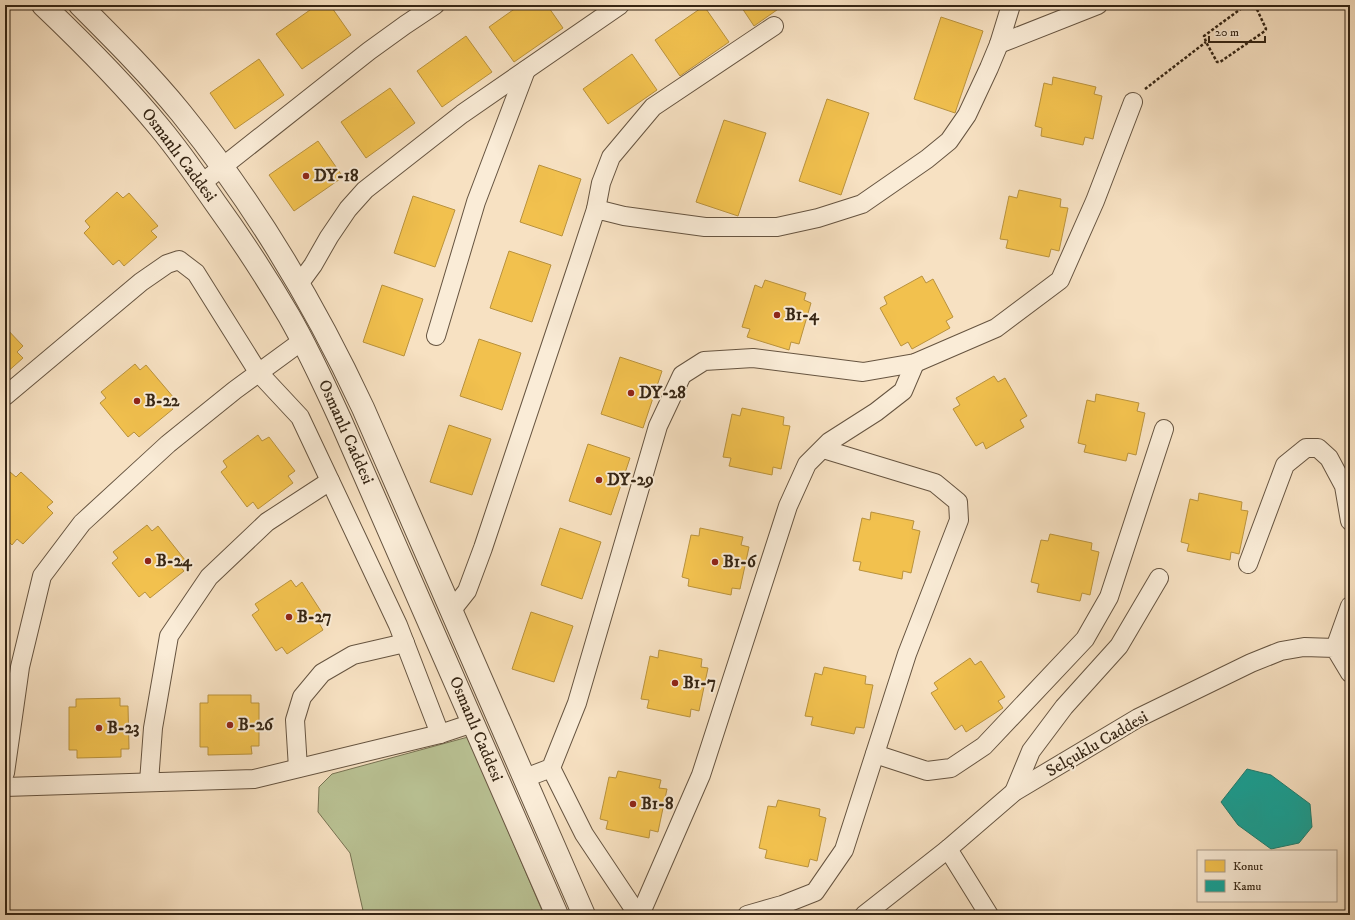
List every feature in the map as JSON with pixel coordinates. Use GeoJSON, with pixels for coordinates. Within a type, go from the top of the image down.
{"type":"FeatureCollection","features":[{"type":"Feature","properties":{"kind":"street","name":"Osmanlı Caddesi"},"geometry":{"type":"LineString","coordinates":[[43,5],[110,71],[161,129],[202,183],[261,269],[302,340],[340,419],[557,915]]}},
{"type":"Feature","properties":{"kind":"street","name":"Osmanlı Caddesi"},"geometry":{"type":"LineString","coordinates":[[80,5],[129,55],[186,119],[222,168],[282,256],[340,358],[364,408],[584,915]]}},
{"type":"Feature","properties":{"kind":"street"},"geometry":{"type":"LineString","coordinates":[[202,183],[369,51],[435,5]]}},
{"type":"Feature","properties":{"kind":"street"},"geometry":{"type":"LineString","coordinates":[[299,284],[313,265],[336,226],[348,209],[365,190],[462,114],[620,5]]}},
{"type":"Feature","properties":{"kind":"street"},"geometry":{"type":"LineString","coordinates":[[596,209],[624,216],[705,227],[777,227],[818,218],[862,204],[927,159],[948,141],[967,115],[999,44],[1011,5]]}},
{"type":"Feature","properties":{"kind":"street"},"geometry":{"type":"LineString","coordinates":[[999,44],[1098,5]]}},
{"type":"Feature","properties":{"kind":"street"},"geometry":{"type":"LineString","coordinates":[[452,610],[466,591],[483,548],[580,261],[596,209],[601,183],[611,157],[653,107],[774,26]]}},
{"type":"Feature","properties":{"kind":"street"},"geometry":{"type":"LineString","coordinates":[[436,336],[476,202],[526,70]]}},
{"type":"Feature","properties":{"kind":"street"},"geometry":{"type":"LineString","coordinates":[[502,789],[551,768],[577,703],[658,426],[682,375],[704,361],[753,358],[863,372],[915,363],[996,328],[1060,280],[1095,201],[1133,102]]}},
{"type":"Feature","properties":{"kind":"street"},"geometry":{"type":"LineString","coordinates":[[5,396],[141,282],[167,264],[179,260],[196,273],[258,372],[300,417],[398,625],[440,734]]}},
{"type":"Feature","properties":{"kind":"street"},"geometry":{"type":"LineString","coordinates":[[5,773],[20,667],[42,576],[82,523],[168,444],[258,372],[302,340]]}},
{"type":"Feature","properties":{"kind":"street"},"geometry":{"type":"LineString","coordinates":[[639,915],[700,775],[788,506],[807,464],[829,442],[876,412],[903,392],[915,363]]}},
{"type":"Feature","properties":{"kind":"street"},"geometry":{"type":"LineString","coordinates":[[875,754],[927,771],[951,768],[984,746],[1085,638],[1109,597],[1164,429]]}},
{"type":"Feature","properties":{"kind":"street"},"geometry":{"type":"LineString","coordinates":[[1248,564],[1285,465],[1306,448],[1318,448],[1329,458],[1344,486],[1350,521]]}},
{"type":"Feature","properties":{"kind":"street"},"geometry":{"type":"LineString","coordinates":[[747,915],[782,906],[815,892],[844,850],[907,654],[959,520],[958,502],[935,483],[823,449]]}},
{"type":"Feature","properties":{"kind":"street"},"geometry":{"type":"LineString","coordinates":[[148,782],[153,728],[170,636],[208,577],[267,522],[330,481]]}},
{"type":"Feature","properties":{"kind":"street"},"geometry":{"type":"LineString","coordinates":[[1014,792],[1031,751],[1064,707],[1119,646],[1159,578]]}},
{"type":"Feature","properties":{"kind":"street"},"geometry":{"type":"LineString","coordinates":[[1350,606],[1335,648],[1350,673]]}},
{"type":"Feature","properties":{"kind":"street"},"geometry":{"type":"LineString","coordinates":[[298,768],[295,720],[302,697],[322,673],[353,655],[405,643]]}},
{"type":"Feature","properties":{"kind":"street","name":"Selçuklu Caddesi"},"geometry":{"type":"LineString","coordinates":[[864,915],[948,849],[1014,792],[1138,718],[1251,663],[1281,651],[1304,647],[1335,648]]}},
{"type":"Feature","properties":{"kind":"street"},"geometry":{"type":"LineString","coordinates":[[5,787],[254,779],[440,734],[473,723]]}},
{"type":"Feature","properties":{"kind":"street"},"geometry":{"type":"LineString","coordinates":[[551,768],[584,834],[639,915]]}},
{"type":"Feature","properties":{"kind":"street"},"geometry":{"type":"LineString","coordinates":[[948,849],[989,915]]}},
{"type":"Feature","properties":{"kind":"path"},"geometry":{"type":"LineString","coordinates":[[1246,5],[1204,36],[1215,60],[1220,62],[1265,31],[1266,29],[1255,5]]}},
{"type":"Feature","properties":{"kind":"path"},"geometry":{"type":"LineString","coordinates":[[1133,102],[1144,90],[1206,42]]}},
{"type":"Feature","properties":{"kind":"green space"},"geometry":{"type":"Polygon","coordinates":[[[468,737],[544,915],[364,915],[350,853],[318,812],[319,787],[332,774],[468,737]]]}},
{"type":"Feature","properties":{"kind":"building: Konut"},"geometry":{"type":"Polygon","coordinates":[[[317,5],[330,5],[351,35],[302,69],[276,34],[317,5]]]}},
{"type":"Feature","properties":{"kind":"building: Konut"},"geometry":{"type":"Polygon","coordinates":[[[520,5],[547,5],[563,28],[514,62],[489,27],[520,5]]]}},
{"type":"Feature","properties":{"kind":"building: Konut"},"geometry":{"type":"Polygon","coordinates":[[[740,5],[784,5],[754,26],[740,5]]]}},
{"type":"Feature","properties":{"kind":"building: Konut"},"geometry":{"type":"Polygon","coordinates":[[[704,6],[729,42],[680,76],[655,40],[704,6]]]}},
{"type":"Feature","properties":{"kind":"building: Konut"},"geometry":{"type":"Polygon","coordinates":[[[941,17],[983,31],[955,113],[914,99],[941,17]]]}},
{"type":"Feature","properties":{"kind":"building: Konut"},"geometry":{"type":"Polygon","coordinates":[[[466,36],[492,72],[442,107],[417,71],[466,36]]]}},
{"type":"Feature","properties":{"kind":"building: Konut"},"geometry":{"type":"Polygon","coordinates":[[[632,54],[657,90],[608,124],[583,89],[632,54]]]}},
{"type":"Feature","properties":{"kind":"building: Konut"},"geometry":{"type":"Polygon","coordinates":[[[259,59],[284,95],[235,129],[210,93],[259,59]]]}},
{"type":"Feature","properties":{"kind":"building: Konut"},"geometry":{"type":"Polygon","coordinates":[[[1053,77],[1096,87],[1094,94],[1102,96],[1093,139],[1085,137],[1083,145],[1041,136],[1042,128],[1035,126],[1044,83],[1052,85],[1053,77]]]}},
{"type":"Feature","properties":{"kind":"building: Konut"},"geometry":{"type":"Polygon","coordinates":[[[390,88],[415,123],[366,158],[341,122],[390,88]]]}},
{"type":"Feature","properties":{"kind":"building: Konut"},"geometry":{"type":"Polygon","coordinates":[[[827,99],[869,113],[841,195],[799,181],[827,99]]]}},
{"type":"Feature","properties":{"kind":"building: Konut"},"geometry":{"type":"Polygon","coordinates":[[[724,120],[766,133],[738,216],[696,202],[724,120]]]}},
{"type":"Feature","properties":{"kind":"building: Konut","name":"DY-18"},"geometry":{"type":"Polygon","coordinates":[[[318,141],[343,177],[294,211],[269,175],[318,141]]]}},
{"type":"Feature","properties":{"kind":"building: Konut"},"geometry":{"type":"Polygon","coordinates":[[[539,165],[581,179],[562,236],[520,222],[539,165]]]}},
{"type":"Feature","properties":{"kind":"building: Konut"},"geometry":{"type":"Polygon","coordinates":[[[1019,190],[1061,199],[1060,207],[1068,208],[1059,251],[1051,249],[1049,257],[1006,248],[1008,240],[1000,239],[1009,196],[1017,198],[1019,190]]]}},
{"type":"Feature","properties":{"kind":"building: Konut"},"geometry":{"type":"Polygon","coordinates":[[[117,192],[123,198],[129,193],[158,226],[151,231],[157,237],[124,266],[119,260],[113,265],[84,233],[90,227],[85,221],[117,192]]]}},
{"type":"Feature","properties":{"kind":"building: Konut"},"geometry":{"type":"Polygon","coordinates":[[[413,196],[455,210],[435,267],[394,253],[413,196]]]}},
{"type":"Feature","properties":{"kind":"building: Konut"},"geometry":{"type":"Polygon","coordinates":[[[509,251],[551,265],[532,322],[490,308],[509,251]]]}},
{"type":"Feature","properties":{"kind":"building: Konut"},"geometry":{"type":"Polygon","coordinates":[[[922,276],[926,283],[933,279],[953,317],[946,321],[950,328],[912,349],[908,342],[901,346],[880,308],[887,304],[884,297],[922,276]]]}},
{"type":"Feature","properties":{"kind":"building: Konut","name":"B1-4"},"geometry":{"type":"Polygon","coordinates":[[[765,280],[806,293],[804,300],[811,303],[799,344],[791,342],[789,350],[747,337],[750,329],[742,327],[755,285],[762,288],[765,280]]]}},
{"type":"Feature","properties":{"kind":"building: Konut"},"geometry":{"type":"Polygon","coordinates":[[[382,285],[423,299],[404,356],[363,342],[382,285]]]}},
{"type":"Feature","properties":{"kind":"building: Konut"},"geometry":{"type":"Polygon","coordinates":[[[5,327],[23,346],[17,352],[23,358],[5,374],[5,327]]]}},
{"type":"Feature","properties":{"kind":"building: Konut"},"geometry":{"type":"Polygon","coordinates":[[[479,339],[521,353],[502,410],[460,396],[479,339]]]}},
{"type":"Feature","properties":{"kind":"building: Konut","name":"DY-28"},"geometry":{"type":"Polygon","coordinates":[[[620,357],[662,371],[643,428],[601,414],[620,357]]]}},
{"type":"Feature","properties":{"kind":"building: Konut","name":"B-22"},"geometry":{"type":"Polygon","coordinates":[[[135,364],[140,370],[146,365],[174,398],[168,403],[173,409],[139,437],[134,432],[128,437],[100,403],[106,398],[101,392],[135,364]]]}},
{"type":"Feature","properties":{"kind":"building: Konut"},"geometry":{"type":"Polygon","coordinates":[[[994,376],[998,382],[1005,378],[1027,416],[1020,420],[1024,427],[986,449],[983,442],[976,446],[953,409],[960,405],[956,398],[994,376]]]}},
{"type":"Feature","properties":{"kind":"building: Konut"},"geometry":{"type":"Polygon","coordinates":[[[1096,394],[1139,403],[1137,411],[1145,413],[1136,455],[1128,453],[1126,461],[1084,452],[1086,445],[1078,443],[1087,400],[1095,402],[1096,394]]]}},
{"type":"Feature","properties":{"kind":"building: Konut"},"geometry":{"type":"Polygon","coordinates":[[[742,408],[784,417],[783,425],[790,426],[781,469],[773,467],[772,475],[729,466],[731,458],[723,457],[732,414],[740,416],[742,408]]]}},
{"type":"Feature","properties":{"kind":"building: Konut"},"geometry":{"type":"Polygon","coordinates":[[[449,425],[491,439],[472,495],[430,482],[449,425]]]}},
{"type":"Feature","properties":{"kind":"building: Konut"},"geometry":{"type":"Polygon","coordinates":[[[258,435],[262,441],[269,437],[295,471],[288,476],[293,483],[258,509],[253,502],[247,507],[221,472],[227,467],[223,461],[258,435]]]}},
{"type":"Feature","properties":{"kind":"building: Konut","name":"DY-29"},"geometry":{"type":"Polygon","coordinates":[[[588,444],[630,458],[611,515],[569,501],[588,444]]]}},
{"type":"Feature","properties":{"kind":"building: Konut"},"geometry":{"type":"Polygon","coordinates":[[[10,472],[16,477],[21,472],[53,502],[47,507],[53,513],[23,544],[17,539],[12,545],[5,538],[5,477],[10,472]]]}},
{"type":"Feature","properties":{"kind":"building: Konut"},"geometry":{"type":"Polygon","coordinates":[[[1199,493],[1242,502],[1241,510],[1248,511],[1239,554],[1231,552],[1230,560],[1187,551],[1189,544],[1181,542],[1190,499],[1198,501],[1199,493]]]}},
{"type":"Feature","properties":{"kind":"building: Konut"},"geometry":{"type":"Polygon","coordinates":[[[871,512],[914,521],[912,529],[920,531],[911,573],[903,571],[902,579],[859,570],[861,562],[853,561],[862,518],[870,520],[871,512]]]}},
{"type":"Feature","properties":{"kind":"building: Konut","name":"B-24"},"geometry":{"type":"Polygon","coordinates":[[[147,525],[152,531],[158,526],[185,560],[179,565],[184,571],[150,598],[145,592],[139,597],[112,563],[118,558],[113,552],[147,525]]]}},
{"type":"Feature","properties":{"kind":"building: Konut"},"geometry":{"type":"Polygon","coordinates":[[[560,528],[601,542],[582,599],[541,585],[560,528]]]}},
{"type":"Feature","properties":{"kind":"building: Konut","name":"B1-6"},"geometry":{"type":"Polygon","coordinates":[[[700,528],[743,537],[741,545],[749,547],[740,589],[732,588],[731,595],[688,586],[689,579],[682,577],[691,535],[699,536],[700,528]]]}},
{"type":"Feature","properties":{"kind":"building: Konut"},"geometry":{"type":"Polygon","coordinates":[[[1050,534],[1092,543],[1091,550],[1099,552],[1090,595],[1082,593],[1080,601],[1037,592],[1039,584],[1031,582],[1041,540],[1048,541],[1050,534]]]}},
{"type":"Feature","properties":{"kind":"building: Konut","name":"B-27"},"geometry":{"type":"Polygon","coordinates":[[[291,580],[296,587],[302,582],[326,619],[319,623],[323,630],[287,654],[282,647],[276,651],[252,615],[259,610],[255,604],[291,580]]]}},
{"type":"Feature","properties":{"kind":"building: Konut"},"geometry":{"type":"Polygon","coordinates":[[[531,612],[573,626],[554,682],[512,669],[531,612]]]}},
{"type":"Feature","properties":{"kind":"building: Konut","name":"B1-7"},"geometry":{"type":"Polygon","coordinates":[[[659,650],[702,659],[701,667],[708,668],[699,711],[691,709],[690,717],[647,708],[649,700],[641,699],[650,656],[658,658],[659,650]]]}},
{"type":"Feature","properties":{"kind":"building: Konut"},"geometry":{"type":"Polygon","coordinates":[[[970,658],[975,665],[981,661],[1005,697],[998,701],[1003,708],[966,732],[962,725],[955,730],[931,693],[938,689],[934,683],[970,658]]]}},
{"type":"Feature","properties":{"kind":"building: Konut"},"geometry":{"type":"Polygon","coordinates":[[[824,667],[866,676],[865,684],[873,685],[864,728],[856,727],[854,734],[811,725],[813,717],[805,716],[815,673],[822,675],[824,667]]]}},
{"type":"Feature","properties":{"kind":"building: Konut","name":"B-26"},"geometry":{"type":"Polygon","coordinates":[[[208,695],[251,695],[251,703],[259,703],[259,746],[251,746],[252,754],[208,755],[208,747],[200,747],[200,703],[208,703],[208,695]]]}},
{"type":"Feature","properties":{"kind":"building: Konut","name":"B-23"},"geometry":{"type":"Polygon","coordinates":[[[120,698],[120,706],[128,706],[129,749],[121,749],[121,757],[77,758],[77,750],[69,750],[69,707],[76,707],[76,699],[120,698]]]}},
{"type":"Feature","properties":{"kind":"building: Konut","name":"B1-8"},"geometry":{"type":"Polygon","coordinates":[[[618,771],[661,780],[659,788],[667,789],[658,832],[650,830],[649,838],[606,829],[608,821],[600,819],[609,777],[616,778],[618,771]]]}},
{"type":"Feature","properties":{"kind":"building: Konut"},"geometry":{"type":"Polygon","coordinates":[[[778,800],[820,809],[819,816],[826,818],[817,861],[810,859],[808,867],[765,858],[767,850],[759,848],[768,806],[776,807],[778,800]]]}},
{"type":"Feature","properties":{"kind":"building: Kamu"},"geometry":{"type":"Polygon","coordinates":[[[1247,769],[1271,775],[1310,804],[1312,827],[1299,843],[1271,849],[1238,825],[1221,802],[1247,769]]]}},
{"type":"Feature","properties":{"kind":"place","name":"DY-18"},"geometry":{"type":"Point","coordinates":[306,176]}},
{"type":"Feature","properties":{"kind":"place","name":"B1-4"},"geometry":{"type":"Point","coordinates":[777,315]}},
{"type":"Feature","properties":{"kind":"place","name":"DY-28"},"geometry":{"type":"Point","coordinates":[631,393]}},
{"type":"Feature","properties":{"kind":"place","name":"B-22"},"geometry":{"type":"Point","coordinates":[137,401]}},
{"type":"Feature","properties":{"kind":"place","name":"DY-29"},"geometry":{"type":"Point","coordinates":[599,480]}},
{"type":"Feature","properties":{"kind":"place","name":"B-24"},"geometry":{"type":"Point","coordinates":[148,561]}},
{"type":"Feature","properties":{"kind":"place","name":"B1-6"},"geometry":{"type":"Point","coordinates":[715,562]}},
{"type":"Feature","properties":{"kind":"place","name":"B-27"},"geometry":{"type":"Point","coordinates":[289,617]}},
{"type":"Feature","properties":{"kind":"place","name":"B1-7"},"geometry":{"type":"Point","coordinates":[675,683]}},
{"type":"Feature","properties":{"kind":"place","name":"B-26"},"geometry":{"type":"Point","coordinates":[230,725]}},
{"type":"Feature","properties":{"kind":"place","name":"B-23"},"geometry":{"type":"Point","coordinates":[99,728]}},
{"type":"Feature","properties":{"kind":"place","name":"B1-8"},"geometry":{"type":"Point","coordinates":[633,804]}}]}
